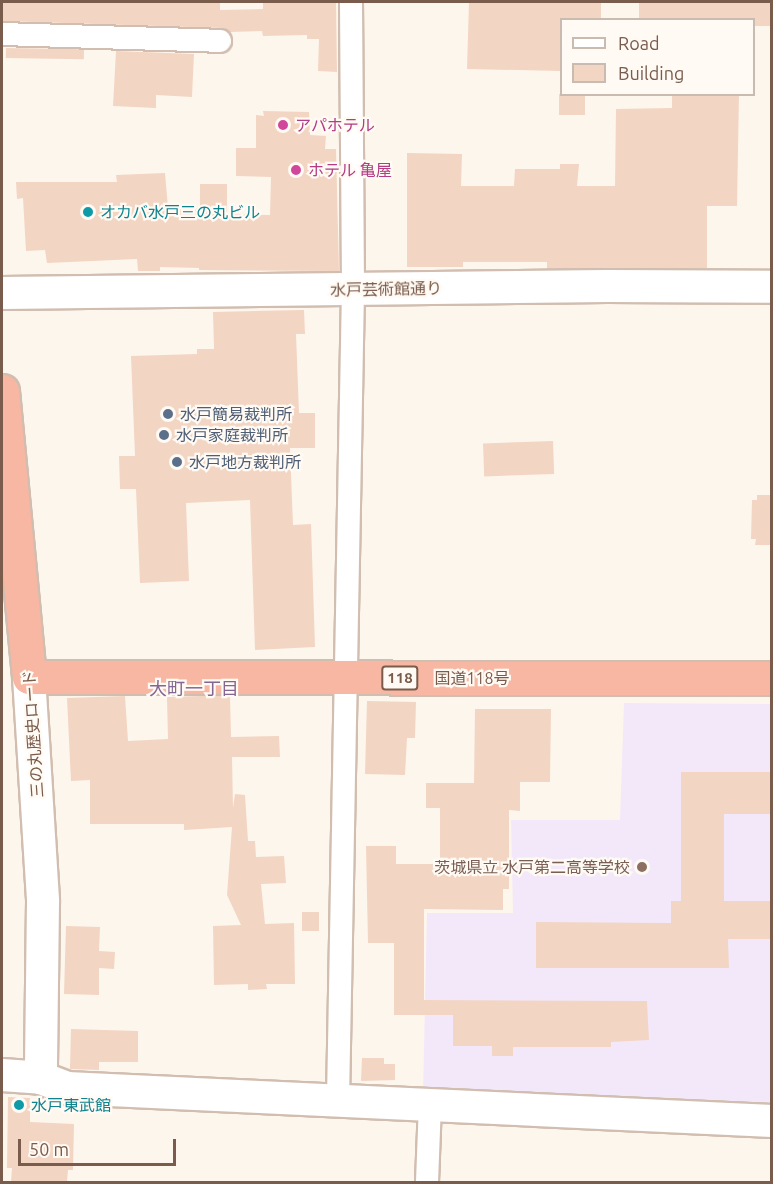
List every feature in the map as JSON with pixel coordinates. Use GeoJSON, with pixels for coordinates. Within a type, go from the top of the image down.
{"type":"FeatureCollection","features":[{"type":"Feature","properties":{"kind":"highway","name":"三の丸歴史ロード"},"geometry":{"type":"LineString","coordinates":[[2,391],[29,677]]}},
{"type":"Feature","properties":{"kind":"highway","name":"国道118号"},"geometry":{"type":"LineString","coordinates":[[29,677],[771,678]]}},
{"type":"Feature","properties":{"kind":"street"},"geometry":{"type":"LineString","coordinates":[[338,1100],[353,289],[351,2]]}},
{"type":"Feature","properties":{"kind":"street"},"geometry":{"type":"LineString","coordinates":[[2,34],[220,41]]}},
{"type":"Feature","properties":{"kind":"street","name":"水戸芸術館通り"},"geometry":{"type":"LineString","coordinates":[[2,292],[771,287]]}},
{"type":"Feature","properties":{"kind":"street","name":"三の丸歴史ロード"},"geometry":{"type":"LineString","coordinates":[[29,677],[43,902],[41,1078]]}},
{"type":"Feature","properties":{"kind":"street"},"geometry":{"type":"LineString","coordinates":[[2,1075],[41,1078],[67,1088],[430,1103],[771,1121]]}},
{"type":"Feature","properties":{"kind":"street"},"geometry":{"type":"LineString","coordinates":[[427,1182],[430,1103]]}},
{"type":"Feature","properties":{"kind":"shaded area","name":"茨城県立 水戸第二高等学校"},"geometry":{"type":"Polygon","coordinates":[[[624,703],[771,704],[771,1108],[423,1093],[427,913],[513,913],[511,820],[620,820],[624,703]]]}},
{"type":"Feature","properties":{"kind":"building"},"geometry":{"type":"Polygon","coordinates":[[[2,2],[220,2],[220,10],[263,9],[263,2],[336,2],[337,72],[318,71],[319,39],[307,39],[307,35],[263,36],[262,31],[229,32],[220,28],[2,21],[2,2]]]}},
{"type":"Feature","properties":{"kind":"building"},"geometry":{"type":"Polygon","coordinates":[[[469,2],[601,2],[601,18],[560,18],[560,71],[467,69],[469,2]]]}},
{"type":"Feature","properties":{"kind":"building"},"geometry":{"type":"Polygon","coordinates":[[[639,2],[771,2],[771,26],[755,26],[755,18],[639,18],[639,2]]]}},
{"type":"Feature","properties":{"kind":"building"},"geometry":{"type":"Polygon","coordinates":[[[6,48],[84,49],[84,59],[6,58],[6,48]]]}},
{"type":"Feature","properties":{"kind":"building"},"geometry":{"type":"Polygon","coordinates":[[[116,51],[194,54],[192,97],[156,95],[156,108],[113,106],[116,51]]]}},
{"type":"Feature","properties":{"kind":"building"},"geometry":{"type":"Polygon","coordinates":[[[559,94],[560,96],[585,96],[585,115],[559,115],[559,94]]]}},
{"type":"Feature","properties":{"kind":"building"},"geometry":{"type":"Polygon","coordinates":[[[672,96],[739,96],[737,206],[707,206],[707,268],[547,269],[547,262],[463,262],[463,267],[407,267],[407,153],[462,154],[461,186],[514,186],[515,169],[560,169],[560,164],[579,164],[577,186],[615,186],[616,109],[672,108],[672,96]]]}},
{"type":"Feature","properties":{"kind":"building"},"geometry":{"type":"Polygon","coordinates":[[[263,111],[309,112],[310,135],[326,136],[325,149],[336,149],[339,271],[199,270],[199,268],[160,267],[160,271],[138,271],[137,259],[47,263],[45,250],[26,251],[23,198],[17,199],[16,182],[117,182],[116,175],[165,173],[168,208],[200,208],[200,184],[227,184],[227,214],[270,215],[271,177],[236,176],[236,148],[256,148],[256,115],[264,116],[263,111]]]}},
{"type":"Feature","properties":{"kind":"building"},"geometry":{"type":"Polygon","coordinates":[[[304,310],[305,334],[296,334],[299,413],[315,413],[315,448],[290,448],[293,525],[311,524],[315,647],[255,650],[250,500],[186,503],[189,581],[140,583],[136,489],[120,489],[119,456],[135,456],[131,356],[197,354],[197,349],[214,349],[213,312],[304,310]]]}},
{"type":"Feature","properties":{"kind":"building"},"geometry":{"type":"Polygon","coordinates":[[[553,441],[554,474],[484,476],[483,443],[553,441]]]}},
{"type":"Feature","properties":{"kind":"building"},"geometry":{"type":"Polygon","coordinates":[[[757,495],[771,495],[771,545],[755,545],[756,539],[751,539],[752,500],[757,500],[757,495]]]}},
{"type":"Feature","properties":{"kind":"building"},"geometry":{"type":"Polygon","coordinates":[[[125,696],[128,741],[168,739],[167,697],[230,696],[231,737],[279,736],[280,757],[232,757],[233,808],[235,794],[245,795],[248,841],[255,841],[256,857],[284,856],[286,883],[261,884],[265,924],[294,923],[295,984],[266,984],[267,989],[248,990],[248,984],[214,985],[213,926],[241,925],[227,895],[232,827],[184,830],[184,824],[90,824],[90,780],[71,781],[67,698],[125,696]]]}},
{"type":"Feature","properties":{"kind":"building"},"geometry":{"type":"Polygon","coordinates":[[[367,701],[416,702],[415,738],[407,738],[405,775],[365,774],[367,701]]]}},
{"type":"Feature","properties":{"kind":"building"},"geometry":{"type":"Polygon","coordinates":[[[475,709],[551,709],[550,782],[520,782],[520,811],[509,810],[509,889],[503,889],[503,910],[424,909],[424,1000],[647,1001],[649,1040],[611,1042],[611,1047],[513,1047],[513,1056],[492,1056],[492,1046],[453,1046],[453,1015],[394,1015],[394,943],[368,943],[366,846],[396,846],[396,864],[440,864],[440,808],[426,808],[426,783],[474,783],[475,709]]]}},
{"type":"Feature","properties":{"kind":"building"},"geometry":{"type":"Polygon","coordinates":[[[681,772],[771,772],[771,814],[724,814],[724,901],[771,901],[771,939],[728,939],[729,968],[536,968],[536,922],[671,923],[671,901],[681,901],[681,772]]]}},
{"type":"Feature","properties":{"kind":"building"},"geometry":{"type":"Polygon","coordinates":[[[302,912],[319,912],[319,931],[302,931],[302,912]]]}},
{"type":"Feature","properties":{"kind":"building"},"geometry":{"type":"Polygon","coordinates":[[[66,926],[100,927],[99,951],[115,952],[114,969],[99,968],[99,995],[64,994],[66,926]]]}},
{"type":"Feature","properties":{"kind":"building"},"geometry":{"type":"Polygon","coordinates":[[[71,1029],[138,1031],[138,1062],[99,1062],[99,1070],[70,1069],[71,1029]]]}},
{"type":"Feature","properties":{"kind":"building"},"geometry":{"type":"Polygon","coordinates":[[[362,1058],[384,1058],[384,1064],[395,1064],[395,1080],[361,1081],[362,1058]]]}},
{"type":"Feature","properties":{"kind":"building"},"geometry":{"type":"Polygon","coordinates":[[[8,1097],[30,1098],[30,1122],[74,1124],[73,1170],[68,1170],[67,1182],[11,1182],[12,1168],[7,1168],[8,1097]]]}},
{"type":"Feature","properties":{"kind":"place","name":"アパホテル"},"geometry":{"type":"Point","coordinates":[283,125]}},
{"type":"Feature","properties":{"kind":"place","name":"ホテル 亀屋"},"geometry":{"type":"Point","coordinates":[296,170]}},
{"type":"Feature","properties":{"kind":"place","name":"オカバ水戸三の丸ビル"},"geometry":{"type":"Point","coordinates":[88,212]}},
{"type":"Feature","properties":{"kind":"place","name":"水戸簡易裁判所"},"geometry":{"type":"Point","coordinates":[168,414]}},
{"type":"Feature","properties":{"kind":"place","name":"水戸家庭裁判所"},"geometry":{"type":"Point","coordinates":[164,435]}},
{"type":"Feature","properties":{"kind":"place","name":"水戸地方裁判所"},"geometry":{"type":"Point","coordinates":[177,462]}},
{"type":"Feature","properties":{"kind":"place","name":"茨城県立 水戸第二高等学校"},"geometry":{"type":"Point","coordinates":[642,867]}},
{"type":"Feature","properties":{"kind":"place","name":"水戸東武館"},"geometry":{"type":"Point","coordinates":[19,1105]}},
{"type":"Feature","properties":{"kind":"district","name":"大町一丁目"},"geometry":{"type":"Point","coordinates":[194,688]}}]}
